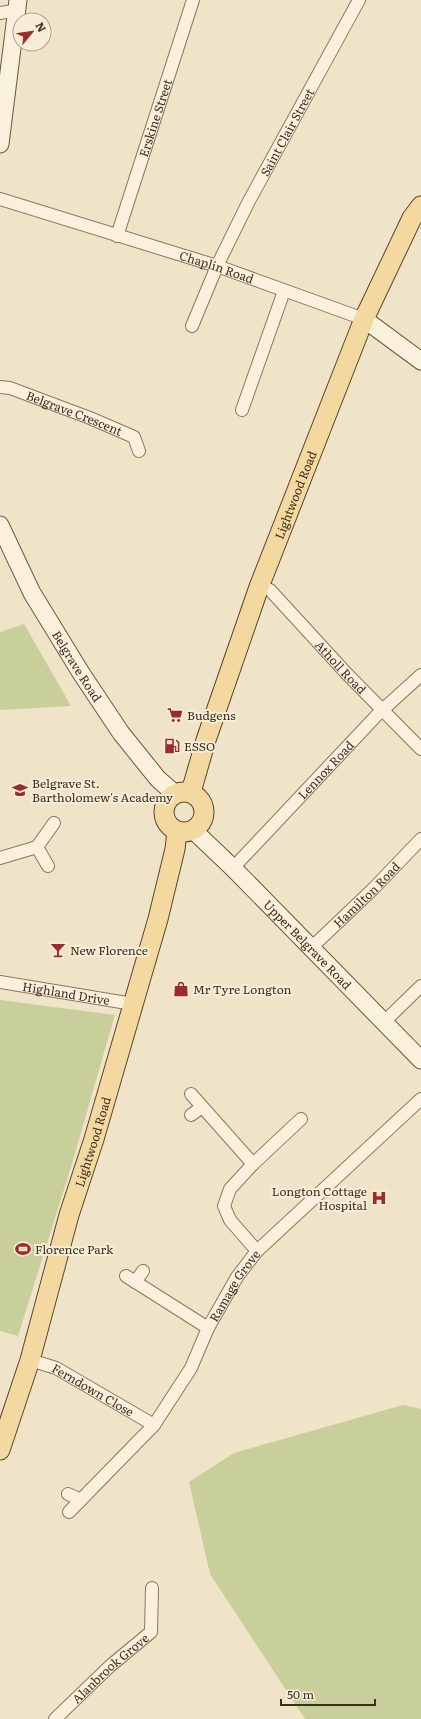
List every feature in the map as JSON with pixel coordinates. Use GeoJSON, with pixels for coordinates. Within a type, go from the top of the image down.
{"type":"FeatureCollection","features":[{"type":"Feature","properties":{"kind":"main road"},"geometry":{"type":"LineString","coordinates":[[0,144],[18,5]]}},
{"type":"Feature","properties":{"kind":"main road","name":"Lightwood Road"},"geometry":{"type":"LineString","coordinates":[[183,793],[206,740],[259,587],[364,319],[412,218],[421,206]]}},
{"type":"Feature","properties":{"kind":"main road","name":"Chaplin Road"},"geometry":{"type":"LineString","coordinates":[[364,319],[421,361]]}},
{"type":"Feature","properties":{"kind":"main road","name":"Belgrave Road"},"geometry":{"type":"LineString","coordinates":[[0,525],[32,593],[80,673],[121,733],[158,778],[183,793]]}},
{"type":"Feature","properties":{"kind":"main road"},"geometry":{"type":"LineString","coordinates":[[183,793],[200,798],[205,815],[202,822],[185,831],[167,823],[164,811],[168,799],[183,793]]}},
{"type":"Feature","properties":{"kind":"main road","name":"Lightwood Road"},"geometry":{"type":"LineString","coordinates":[[0,1450],[30,1360],[69,1215],[94,1139],[132,1004],[158,919],[175,850],[185,831]]}},
{"type":"Feature","properties":{"kind":"main road","name":"Upper Belgrave Road"},"geometry":{"type":"LineString","coordinates":[[185,831],[233,868],[421,1060]]}},
{"type":"Feature","properties":{"kind":"street","name":"Erskine Street"},"geometry":{"type":"LineString","coordinates":[[116,236],[193,0]]}},
{"type":"Feature","properties":{"kind":"street","name":"Saint Clair Street"},"geometry":{"type":"LineString","coordinates":[[192,326],[216,266],[359,0]]}},
{"type":"Feature","properties":{"kind":"street"},"geometry":{"type":"LineString","coordinates":[[0,13],[18,5]]}},
{"type":"Feature","properties":{"kind":"street","name":"Chaplin Road"},"geometry":{"type":"LineString","coordinates":[[0,199],[216,266],[364,319]]}},
{"type":"Feature","properties":{"kind":"street"},"geometry":{"type":"LineString","coordinates":[[242,410],[284,291]]}},
{"type":"Feature","properties":{"kind":"street","name":"Belgrave Crescent"},"geometry":{"type":"LineString","coordinates":[[0,387],[10,388],[90,418],[134,437],[139,451]]}},
{"type":"Feature","properties":{"kind":"street","name":"Atholl Road"},"geometry":{"type":"LineString","coordinates":[[259,587],[270,590],[383,711],[421,749]]}},
{"type":"Feature","properties":{"kind":"street","name":"Lennox Road"},"geometry":{"type":"LineString","coordinates":[[233,868],[383,711],[421,675]]}},
{"type":"Feature","properties":{"kind":"street"},"geometry":{"type":"LineString","coordinates":[[0,858],[37,846],[54,823]]}},
{"type":"Feature","properties":{"kind":"street","name":"Hamilton Road"},"geometry":{"type":"LineString","coordinates":[[311,948],[374,888],[421,839]]}},
{"type":"Feature","properties":{"kind":"street"},"geometry":{"type":"LineString","coordinates":[[37,846],[48,866]]}},
{"type":"Feature","properties":{"kind":"street","name":"Highland Drive"},"geometry":{"type":"LineString","coordinates":[[0,982],[132,1004]]}},
{"type":"Feature","properties":{"kind":"street"},"geometry":{"type":"LineString","coordinates":[[384,1022],[421,986]]}},
{"type":"Feature","properties":{"kind":"street"},"geometry":{"type":"LineString","coordinates":[[191,1094],[253,1164]]}},
{"type":"Feature","properties":{"kind":"street","name":"Ramage Grove"},"geometry":{"type":"LineString","coordinates":[[69,1512],[154,1425],[191,1368],[208,1328],[236,1277],[257,1251],[421,1099]]}},
{"type":"Feature","properties":{"kind":"street"},"geometry":{"type":"LineString","coordinates":[[191,1115],[202,1107]]}},
{"type":"Feature","properties":{"kind":"street"},"geometry":{"type":"LineString","coordinates":[[257,1251],[230,1220],[224,1206],[230,1189],[287,1125],[302,1119]]}},
{"type":"Feature","properties":{"kind":"street"},"geometry":{"type":"LineString","coordinates":[[142,1271],[130,1279],[208,1328]]}},
{"type":"Feature","properties":{"kind":"street","name":"Ferndown Close"},"geometry":{"type":"LineString","coordinates":[[30,1360],[56,1368],[154,1425]]}},
{"type":"Feature","properties":{"kind":"street"},"geometry":{"type":"LineString","coordinates":[[68,1494],[81,1500]]}},
{"type":"Feature","properties":{"kind":"street","name":"Alanbrook Grove"},"geometry":{"type":"LineString","coordinates":[[56,1719],[110,1666],[151,1632],[152,1588]]}},
{"type":"Feature","properties":{"kind":"green space"},"geometry":{"type":"Polygon","coordinates":[[[24,624],[71,706],[0,710],[0,632],[24,624]]]}},
{"type":"Feature","properties":{"kind":"green space","name":"Florence Park"},"geometry":{"type":"Polygon","coordinates":[[[0,1000],[115,1015],[71,1167],[18,1336],[0,1331],[0,1000]]]}},
{"type":"Feature","properties":{"kind":"green space"},"geometry":{"type":"Polygon","coordinates":[[[403,1405],[421,1409],[421,1719],[305,1719],[210,1574],[189,1482],[234,1453],[403,1405]]]}},
{"type":"Feature","properties":{"kind":"place","name":"Budgens"},"geometry":{"type":"Point","coordinates":[175,715]}},
{"type":"Feature","properties":{"kind":"place","name":"ESSO"},"geometry":{"type":"Point","coordinates":[172,746]}},
{"type":"Feature","properties":{"kind":"place","name":"Belgrave St. Bartholomew's Academy"},"geometry":{"type":"Point","coordinates":[20,790]}},
{"type":"Feature","properties":{"kind":"place","name":"New Florence"},"geometry":{"type":"Point","coordinates":[58,950]}},
{"type":"Feature","properties":{"kind":"place","name":"Mr Tyre Longton"},"geometry":{"type":"Point","coordinates":[181,989]}},
{"type":"Feature","properties":{"kind":"place","name":"Longton Cottage Hospital"},"geometry":{"type":"Point","coordinates":[379,1198]}},
{"type":"Feature","properties":{"kind":"place","name":"Florence Park"},"geometry":{"type":"Point","coordinates":[23,1249]}}]}
